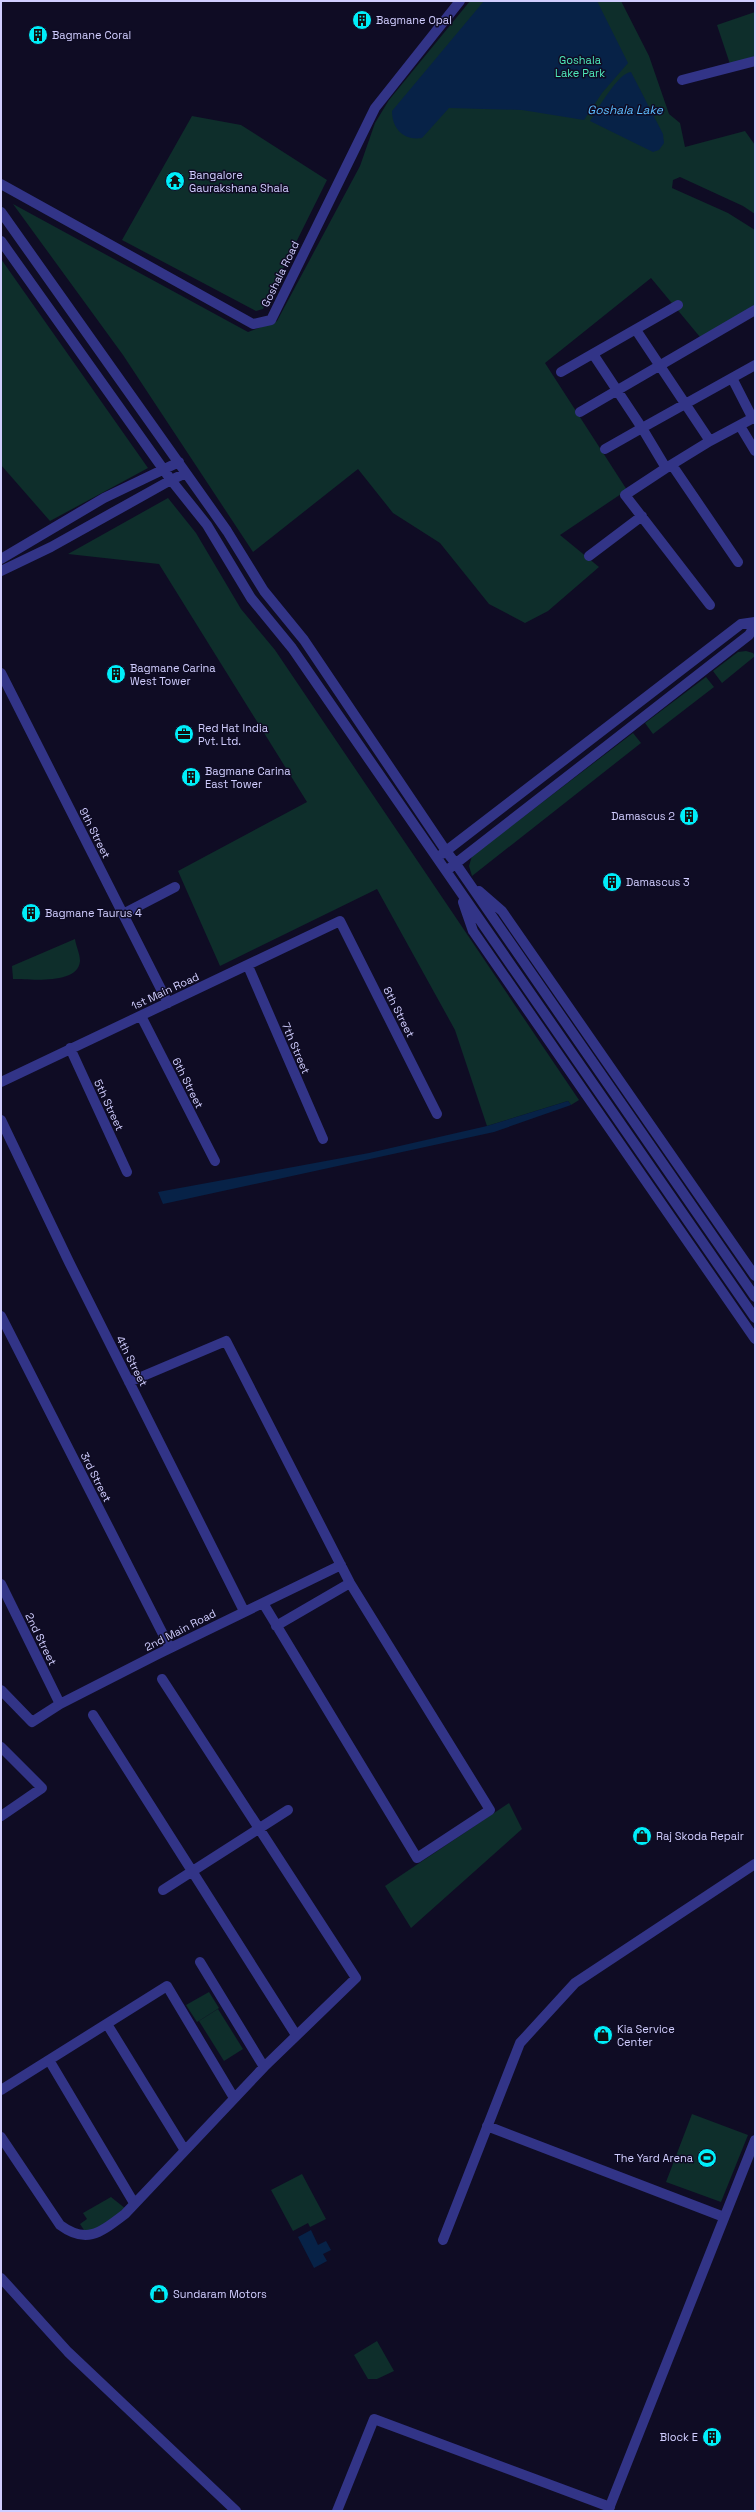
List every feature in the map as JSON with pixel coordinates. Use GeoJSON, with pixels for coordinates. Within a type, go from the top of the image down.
{"type":"FeatureCollection","features":[{"type":"Feature","properties":{"kind":"street","name":"Goshala Road"},"geometry":{"type":"LineString","coordinates":[[1,184],[254,324],[271,320],[375,108],[460,1]]}},
{"type":"Feature","properties":{"kind":"street"},"geometry":{"type":"LineString","coordinates":[[682,80],[755,61]]}},
{"type":"Feature","properties":{"kind":"street"},"geometry":{"type":"LineString","coordinates":[[1,212],[227,531],[264,591],[304,640],[446,851],[755,1297]]}},
{"type":"Feature","properties":{"kind":"street"},"geometry":{"type":"LineString","coordinates":[[1,241],[162,469],[207,525],[251,598],[292,648],[755,1318]]}},
{"type":"Feature","properties":{"kind":"street"},"geometry":{"type":"LineString","coordinates":[[561,372],[678,305]]}},
{"type":"Feature","properties":{"kind":"street"},"geometry":{"type":"LineString","coordinates":[[580,412],[755,310]]}},
{"type":"Feature","properties":{"kind":"street"},"geometry":{"type":"LineString","coordinates":[[636,330],[710,441]]}},
{"type":"Feature","properties":{"kind":"street"},"geometry":{"type":"LineString","coordinates":[[593,354],[669,467],[738,562]]}},
{"type":"Feature","properties":{"kind":"street"},"geometry":{"type":"LineString","coordinates":[[605,449],[755,365]]}},
{"type":"Feature","properties":{"kind":"street"},"geometry":{"type":"LineString","coordinates":[[710,605],[625,494],[710,441],[754,418],[732,378]]}},
{"type":"Feature","properties":{"kind":"street"},"geometry":{"type":"LineString","coordinates":[[740,426],[755,451]]}},
{"type":"Feature","properties":{"kind":"street"},"geometry":{"type":"LineString","coordinates":[[1,559],[104,498],[179,462]]}},
{"type":"Feature","properties":{"kind":"street"},"geometry":{"type":"LineString","coordinates":[[1,572],[51,547],[186,473]]}},
{"type":"Feature","properties":{"kind":"street"},"geometry":{"type":"LineString","coordinates":[[589,556],[642,516]]}},
{"type":"Feature","properties":{"kind":"street"},"geometry":{"type":"LineString","coordinates":[[437,858],[741,624],[755,624],[752,639],[446,871]]}},
{"type":"Feature","properties":{"kind":"street"},"geometry":{"type":"LineString","coordinates":[[741,624],[752,639]]}},
{"type":"Feature","properties":{"kind":"street","name":"9th Street"},"geometry":{"type":"LineString","coordinates":[[1,673],[168,1003]]}},
{"type":"Feature","properties":{"kind":"street"},"geometry":{"type":"LineString","coordinates":[[468,882],[502,911],[755,1276]]}},
{"type":"Feature","properties":{"kind":"street"},"geometry":{"type":"LineString","coordinates":[[123,914],[175,887]]}},
{"type":"Feature","properties":{"kind":"street"},"geometry":{"type":"LineString","coordinates":[[458,889],[473,931],[755,1338]]}},
{"type":"Feature","properties":{"kind":"street","name":"1st Main Road"},"geometry":{"type":"LineString","coordinates":[[1,1082],[70,1048],[340,922]]}},
{"type":"Feature","properties":{"kind":"street","name":"8th Street"},"geometry":{"type":"LineString","coordinates":[[340,922],[437,1114]]}},
{"type":"Feature","properties":{"kind":"street","name":"7th Street"},"geometry":{"type":"LineString","coordinates":[[248,966],[323,1139]]}},
{"type":"Feature","properties":{"kind":"street","name":"6th Street"},"geometry":{"type":"LineString","coordinates":[[141,1016],[214,1161]]}},
{"type":"Feature","properties":{"kind":"street","name":"5th Street"},"geometry":{"type":"LineString","coordinates":[[70,1048],[127,1172]]}},
{"type":"Feature","properties":{"kind":"street","name":"4th Street"},"geometry":{"type":"LineString","coordinates":[[1,1120],[129,1382],[244,1612]]}},
{"type":"Feature","properties":{"kind":"street","name":"3rd Street"},"geometry":{"type":"LineString","coordinates":[[1,1316],[170,1648]]}},
{"type":"Feature","properties":{"kind":"street"},"geometry":{"type":"LineString","coordinates":[[129,1382],[226,1341],[350,1584],[490,1810],[417,1858],[263,1603]]}},
{"type":"Feature","properties":{"kind":"street","name":"2nd Main Road"},"geometry":{"type":"LineString","coordinates":[[1,1690],[32,1722],[60,1704],[170,1648],[341,1566]]}},
{"type":"Feature","properties":{"kind":"street","name":"2nd Street"},"geometry":{"type":"LineString","coordinates":[[1,1584],[60,1704]]}},
{"type":"Feature","properties":{"kind":"street"},"geometry":{"type":"LineString","coordinates":[[276,1626],[350,1584]]}},
{"type":"Feature","properties":{"kind":"street"},"geometry":{"type":"LineString","coordinates":[[1,2138],[60,2224],[74,2235],[90,2235],[105,2229],[125,2214],[184,2149],[264,2067],[356,1978],[162,1679]]}},
{"type":"Feature","properties":{"kind":"street"},"geometry":{"type":"LineString","coordinates":[[94,1715],[296,2035]]}},
{"type":"Feature","properties":{"kind":"street"},"geometry":{"type":"LineString","coordinates":[[1,1747],[42,1788],[1,1816]]}},
{"type":"Feature","properties":{"kind":"street"},"geometry":{"type":"LineString","coordinates":[[163,1890],[288,1810]]}},
{"type":"Feature","properties":{"kind":"street"},"geometry":{"type":"LineString","coordinates":[[443,2240],[520,2043],[575,1983],[755,1864]]}},
{"type":"Feature","properties":{"kind":"street"},"geometry":{"type":"LineString","coordinates":[[200,1962],[264,2067]]}},
{"type":"Feature","properties":{"kind":"street"},"geometry":{"type":"LineString","coordinates":[[1,2090],[167,1986],[234,2098]]}},
{"type":"Feature","properties":{"kind":"street"},"geometry":{"type":"LineString","coordinates":[[107,2024],[184,2149]]}},
{"type":"Feature","properties":{"kind":"street"},"geometry":{"type":"LineString","coordinates":[[49,2060],[134,2203]]}},
{"type":"Feature","properties":{"kind":"street"},"geometry":{"type":"LineString","coordinates":[[487,2126],[724,2217]]}},
{"type":"Feature","properties":{"kind":"street"},"geometry":{"type":"LineString","coordinates":[[337,2511],[374,2419],[609,2509],[755,2140]]}},
{"type":"Feature","properties":{"kind":"street"},"geometry":{"type":"LineString","coordinates":[[1,2278],[68,2352],[236,2511]]}},
{"type":"Feature","properties":{"kind":"green space","name":"Goshala Lake Park"},"geometry":{"type":"Polygon","coordinates":[[[470,1],[621,1],[649,56],[669,114],[680,123],[685,147],[745,131],[755,145],[755,214],[743,206],[680,177],[673,180],[672,188],[728,213],[755,230],[755,307],[700,337],[651,278],[545,363],[627,490],[560,535],[599,567],[548,611],[525,623],[489,604],[440,543],[393,513],[358,469],[253,552],[123,355],[13,204],[248,332],[277,321],[360,166],[375,123],[389,100],[470,1]]]}},
{"type":"Feature","properties":{"kind":"green space"},"geometry":{"type":"Polygon","coordinates":[[[755,12],[755,56],[730,64],[717,25],[755,12]]]}},
{"type":"Feature","properties":{"kind":"green space"},"geometry":{"type":"Polygon","coordinates":[[[192,116],[241,125],[327,180],[263,309],[256,311],[122,240],[192,116]]]}},
{"type":"Feature","properties":{"kind":"green space"},"geometry":{"type":"Polygon","coordinates":[[[1,259],[148,468],[50,521],[1,465],[1,259]]]}},
{"type":"Feature","properties":{"kind":"green space"},"geometry":{"type":"Polygon","coordinates":[[[168,498],[196,533],[241,609],[275,650],[579,1100],[571,1105],[568,1101],[487,1126],[455,1030],[377,889],[220,966],[178,871],[307,802],[159,564],[68,554],[168,498]]]}},
{"type":"Feature","properties":{"kind":"green space"},"geometry":{"type":"Polygon","coordinates":[[[746,651],[753,653],[755,656],[722,683],[713,671],[738,652],[746,651]]]}},
{"type":"Feature","properties":{"kind":"green space"},"geometry":{"type":"Polygon","coordinates":[[[706,677],[714,687],[653,734],[645,723],[706,677]]]}},
{"type":"Feature","properties":{"kind":"green space"},"geometry":{"type":"Polygon","coordinates":[[[633,733],[641,743],[472,876],[469,866],[472,856],[633,733]]]}},
{"type":"Feature","properties":{"kind":"green space"},"geometry":{"type":"Polygon","coordinates":[[[75,939],[80,961],[77,969],[71,974],[63,977],[42,980],[13,979],[12,966],[75,939]]]}},
{"type":"Feature","properties":{"kind":"green space"},"geometry":{"type":"Polygon","coordinates":[[[509,1803],[522,1829],[411,1928],[385,1886],[509,1803]]]}},
{"type":"Feature","properties":{"kind":"green space"},"geometry":{"type":"Polygon","coordinates":[[[209,1992],[219,2008],[197,2022],[186,2005],[209,1992]]]}},
{"type":"Feature","properties":{"kind":"green space"},"geometry":{"type":"Polygon","coordinates":[[[218,2009],[243,2049],[224,2061],[199,2021],[218,2009]]]}},
{"type":"Feature","properties":{"kind":"green space","name":"The Yard Arena"},"geometry":{"type":"Polygon","coordinates":[[[692,2114],[748,2135],[721,2202],[666,2182],[692,2114]]]}},
{"type":"Feature","properties":{"kind":"green space"},"geometry":{"type":"Polygon","coordinates":[[[302,2174],[326,2219],[310,2227],[308,2223],[293,2231],[271,2190],[302,2174]]]}},
{"type":"Feature","properties":{"kind":"green space"},"geometry":{"type":"Polygon","coordinates":[[[111,2197],[126,2209],[98,2230],[84,2230],[80,2224],[87,2219],[83,2213],[111,2197]]]}},
{"type":"Feature","properties":{"kind":"green space"},"geometry":{"type":"Polygon","coordinates":[[[377,2341],[394,2371],[377,2379],[368,2379],[354,2355],[377,2341]]]}},
{"type":"Feature","properties":{"kind":"water","name":"Goshala Lake"},"geometry":{"type":"Polygon","coordinates":[[[484,1],[597,1],[628,63],[602,93],[584,120],[522,110],[449,108],[422,138],[410,138],[405,136],[400,132],[394,123],[392,111],[484,1]]]}},
{"type":"Feature","properties":{"kind":"water","name":"Goshala Lake"},"geometry":{"type":"Polygon","coordinates":[[[631,72],[663,134],[664,143],[659,150],[653,152],[590,121],[615,85],[621,78],[631,72]]]}},
{"type":"Feature","properties":{"kind":"water"},"geometry":{"type":"Polygon","coordinates":[[[568,1101],[571,1105],[494,1132],[163,1204],[158,1192],[369,1153],[487,1126],[568,1101]]]}},
{"type":"Feature","properties":{"kind":"water"},"geometry":{"type":"Polygon","coordinates":[[[311,2230],[318,2245],[326,2241],[331,2250],[323,2254],[327,2261],[314,2268],[298,2237],[311,2230]]]}},
{"type":"Feature","properties":{"kind":"place","name":"Bagmane Opal"},"geometry":{"type":"Point","coordinates":[362,20]}},
{"type":"Feature","properties":{"kind":"place","name":"Bagmane Coral"},"geometry":{"type":"Point","coordinates":[38,35]}},
{"type":"Feature","properties":{"kind":"place","name":"Bangalore Gaurakshana Shala"},"geometry":{"type":"Point","coordinates":[175,181]}},
{"type":"Feature","properties":{"kind":"place","name":"Bagmane Carina West Tower"},"geometry":{"type":"Point","coordinates":[116,674]}},
{"type":"Feature","properties":{"kind":"place","name":"Red Hat India Pvt. Ltd."},"geometry":{"type":"Point","coordinates":[184,734]}},
{"type":"Feature","properties":{"kind":"place","name":"Bagmane Carina East Tower"},"geometry":{"type":"Point","coordinates":[191,777]}},
{"type":"Feature","properties":{"kind":"place","name":"Damascus 2"},"geometry":{"type":"Point","coordinates":[689,816]}},
{"type":"Feature","properties":{"kind":"place","name":"Damascus 3"},"geometry":{"type":"Point","coordinates":[612,882]}},
{"type":"Feature","properties":{"kind":"place","name":"Bagmane Taurus 4"},"geometry":{"type":"Point","coordinates":[31,913]}},
{"type":"Feature","properties":{"kind":"place","name":"Raj Skoda Repair"},"geometry":{"type":"Point","coordinates":[642,1836]}},
{"type":"Feature","properties":{"kind":"place","name":"Kia Service Center"},"geometry":{"type":"Point","coordinates":[603,2035]}},
{"type":"Feature","properties":{"kind":"place","name":"The Yard Arena"},"geometry":{"type":"Point","coordinates":[707,2158]}},
{"type":"Feature","properties":{"kind":"place","name":"Sundaram Motors"},"geometry":{"type":"Point","coordinates":[159,2294]}},
{"type":"Feature","properties":{"kind":"place","name":"Block E"},"geometry":{"type":"Point","coordinates":[712,2437]}}]}
